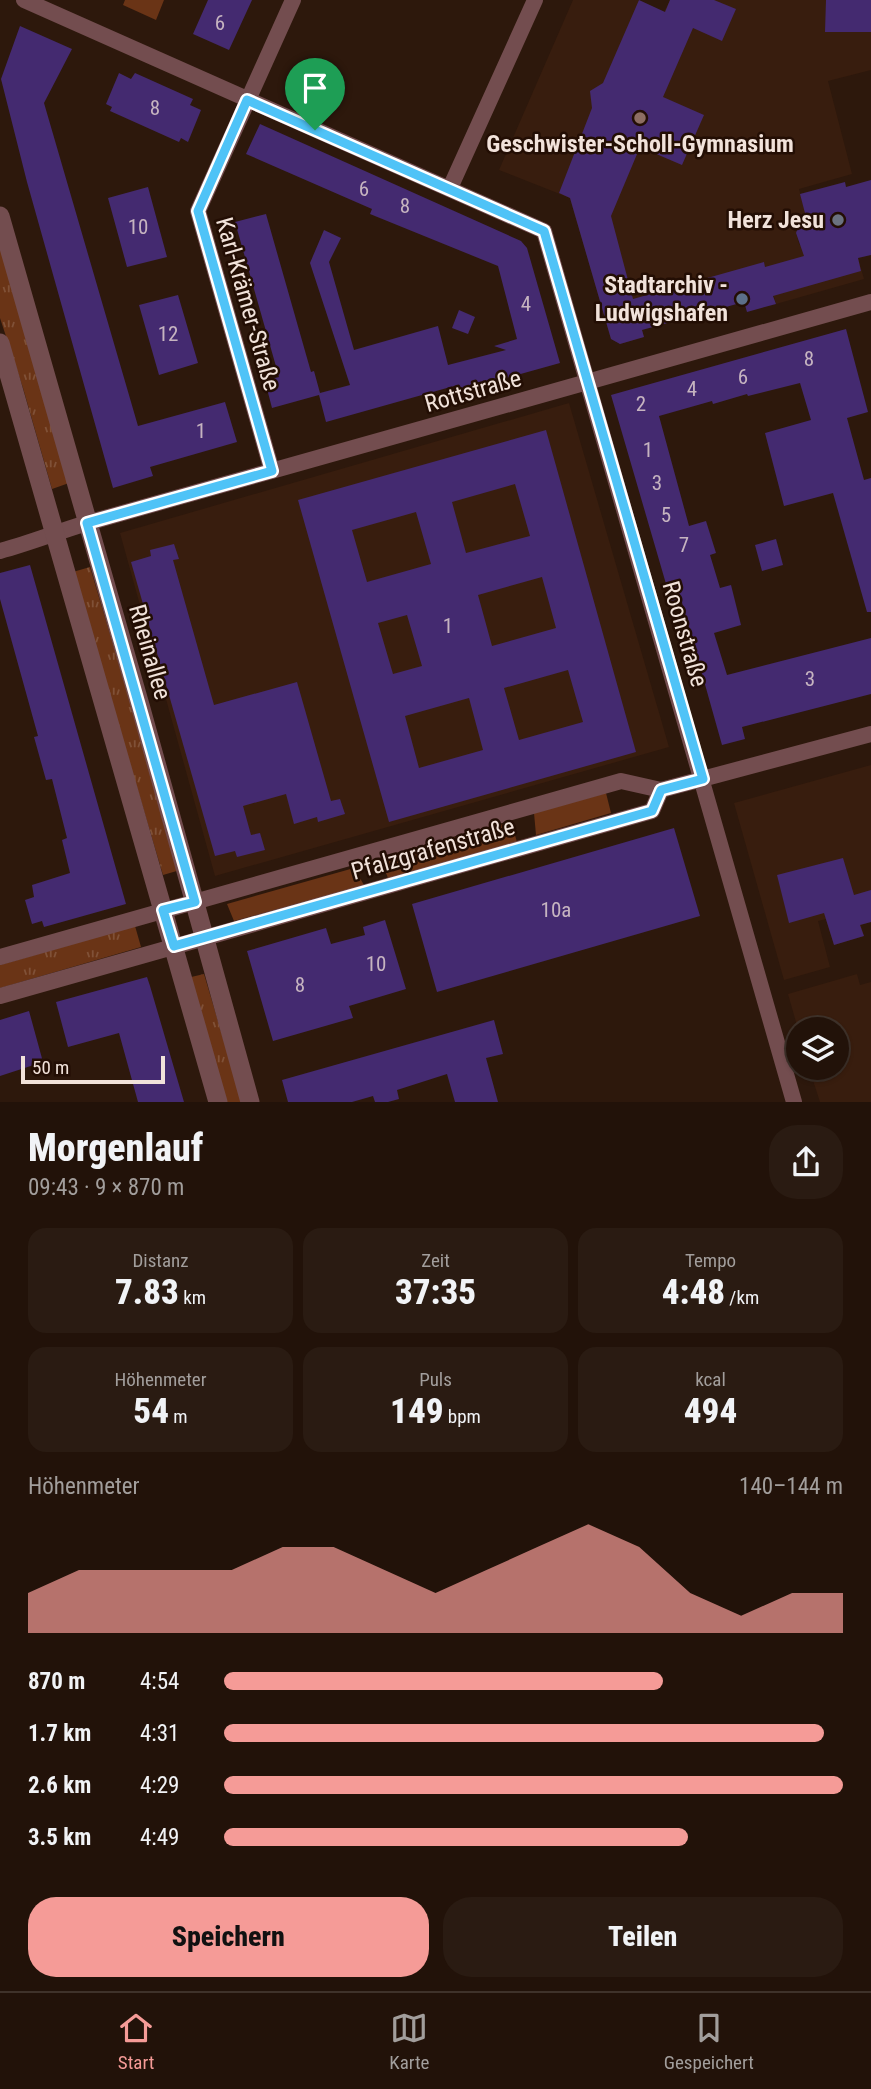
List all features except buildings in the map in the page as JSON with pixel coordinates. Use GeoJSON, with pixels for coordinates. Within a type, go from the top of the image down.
{"type":"FeatureCollection","features":[{"type":"Feature","properties":{"kind":"street","name":"Roonstraße"},"geometry":{"type":"LineString","coordinates":[[23,0],[544,231],[794,1102]]}},
{"type":"Feature","properties":{"kind":"street","name":"Karl-Krämer-Straße"},"geometry":{"type":"LineString","coordinates":[[272,471],[198,211],[293,0]]}},
{"type":"Feature","properties":{"kind":"street"},"geometry":{"type":"LineString","coordinates":[[450,188],[535,0]]}},
{"type":"Feature","properties":{"kind":"street","name":"Rheinallee"},"geometry":{"type":"LineString","coordinates":[[0,216],[250,1102]]}},
{"type":"Feature","properties":{"kind":"street","name":"Rottstraße"},"geometry":{"type":"LineString","coordinates":[[0,551],[87,523],[871,302]]}},
{"type":"Feature","properties":{"kind":"street"},"geometry":{"type":"LineString","coordinates":[[0,343],[218,1102]]}},
{"type":"Feature","properties":{"kind":"street","name":"Pfalzgrafenstraße"},"geometry":{"type":"LineString","coordinates":[[0,957],[621,781],[661,790],[871,734]]}},
{"type":"Feature","properties":{"kind":"street","name":"Pfalzgrafenstraße"},"geometry":{"type":"LineString","coordinates":[[205,938],[652,811],[661,790]]}},
{"type":"Feature","properties":{"kind":"street"},"geometry":{"type":"LineString","coordinates":[[0,996],[205,938]]}},
{"type":"Feature","properties":{"kind":"shaded area"},"geometry":{"type":"Polygon","coordinates":[[[573,0],[638,0],[664,12],[670,0],[871,0],[871,70],[828,81],[852,174],[799,189],[807,219],[799,224],[796,233],[802,247],[858,258],[864,279],[776,304],[764,263],[633,300],[644,337],[620,344],[611,339],[570,198],[499,170],[573,0]]]}},
{"type":"Feature","properties":{"kind":"shaded area"},"geometry":{"type":"Polygon","coordinates":[[[569,403],[669,747],[215,876],[120,533],[569,403]]]}},
{"type":"Feature","properties":{"kind":"shaded area"},"geometry":{"type":"Polygon","coordinates":[[[871,765],[871,922],[861,925],[864,936],[834,945],[826,919],[818,921],[830,967],[784,980],[734,803],[871,765]]]}},
{"type":"Feature","properties":{"kind":"shaded area"},"geometry":{"type":"Polygon","coordinates":[[[857,974],[860,985],[871,982],[871,1102],[820,1102],[813,1080],[849,1080],[849,1017],[795,1017],[788,994],[857,974]]]}},
{"type":"Feature","properties":{"kind":"green space"},"geometry":{"type":"Polygon","coordinates":[[[125,0],[164,0],[156,20],[123,5],[125,0]]]}},
{"type":"Feature","properties":{"kind":"green space"},"geometry":{"type":"Polygon","coordinates":[[[0,248],[69,483],[52,489],[0,318],[0,248]]]}},
{"type":"Feature","properties":{"kind":"green space"},"geometry":{"type":"Polygon","coordinates":[[[90,567],[180,870],[163,875],[73,572],[90,567]]]}},
{"type":"Feature","properties":{"kind":"green space"},"geometry":{"type":"Polygon","coordinates":[[[606,793],[611,813],[536,835],[534,813],[606,793]]]}},
{"type":"Feature","properties":{"kind":"green space"},"geometry":{"type":"Polygon","coordinates":[[[511,822],[517,842],[388,878],[380,858],[511,822]]]}},
{"type":"Feature","properties":{"kind":"green space"},"geometry":{"type":"Polygon","coordinates":[[[354,868],[364,885],[234,921],[227,904],[354,868]]]}},
{"type":"Feature","properties":{"kind":"green space"},"geometry":{"type":"Polygon","coordinates":[[[135,926],[141,947],[0,988],[0,965],[135,926]]]}},
{"type":"Feature","properties":{"kind":"green space"},"geometry":{"type":"Polygon","coordinates":[[[204,974],[242,1102],[223,1102],[187,978],[204,974]]]}},
{"type":"Feature","properties":{"kind":"place","name":"Geschwister-Scholl-Gymnasium"},"geometry":{"type":"Point","coordinates":[640,118]}},
{"type":"Feature","properties":{"kind":"place","name":"Herz Jesu"},"geometry":{"type":"Point","coordinates":[838,220]}},
{"type":"Feature","properties":{"kind":"place","name":"Stadtarchiv - Ludwigshafen"},"geometry":{"type":"Point","coordinates":[742,299]}},
{"type":"Feature","properties":{"kind":"route"},"geometry":{"type":"LineString","coordinates":[[247,100],[315,130],[544,231],[703,779],[661,790],[652,811],[174,946],[163,910],[195,902],[87,523],[272,471],[198,211],[247,100]]}}]}
